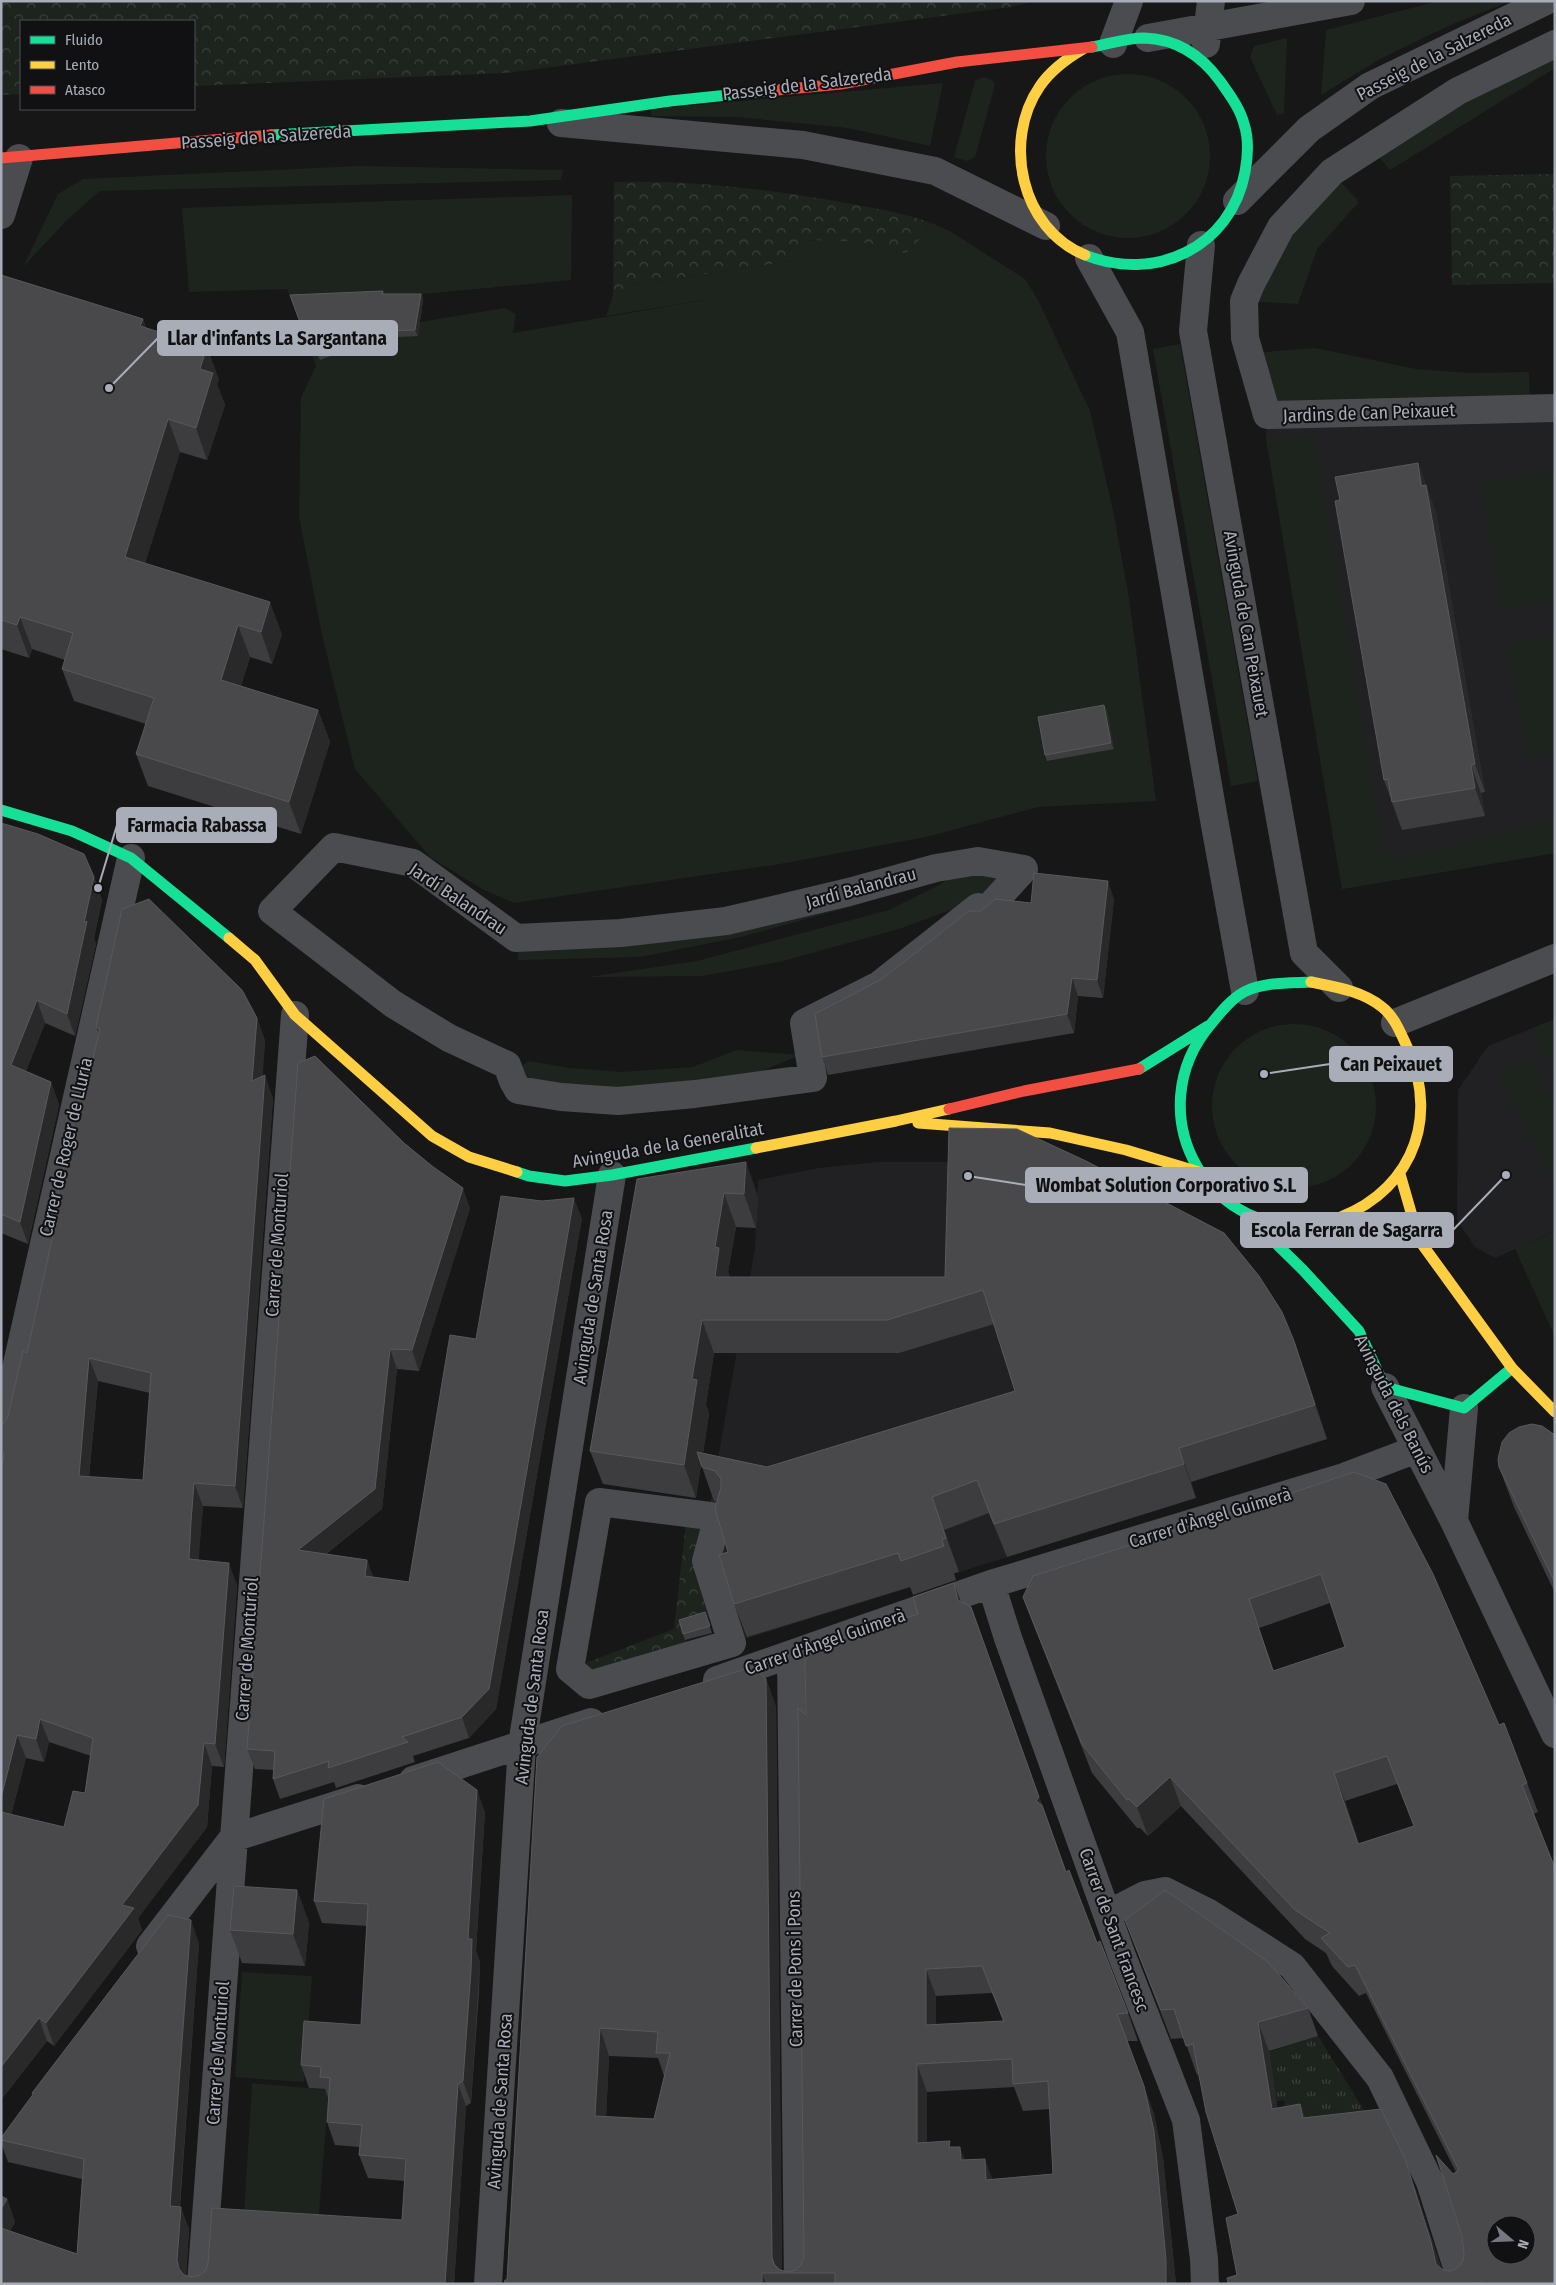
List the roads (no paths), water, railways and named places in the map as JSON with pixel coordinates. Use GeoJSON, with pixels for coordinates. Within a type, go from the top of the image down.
{"type":"FeatureCollection","features":[{"type":"Feature","properties":{"kind":"street"},"geometry":{"type":"LineString","coordinates":[[1113,44],[1129,1]]}},
{"type":"Feature","properties":{"kind":"street"},"geometry":{"type":"LineString","coordinates":[[1148,38],[1209,14],[1351,1]]}},
{"type":"Feature","properties":{"kind":"street","name":"Passeig de la Salzereda"},"geometry":{"type":"LineString","coordinates":[[1237,201],[1309,128],[1370,86],[1546,1]]}},
{"type":"Feature","properties":{"kind":"street"},"geometry":{"type":"LineString","coordinates":[[1204,61],[1209,14]]}},
{"type":"Feature","properties":{"kind":"street"},"geometry":{"type":"LineString","coordinates":[[1083,49],[1054,68],[1034,96],[1021,128],[1019,163],[1028,196],[1046,226],[1066,244],[1089,258],[1127,267],[1166,262],[1201,245],[1222,225],[1237,201],[1246,172],[1248,141],[1241,110],[1204,61],[1178,46],[1148,38]]}},
{"type":"Feature","properties":{"kind":"street","name":"Passeig de la Salzereda"},"geometry":{"type":"LineString","coordinates":[[10,158],[265,135],[532,121],[693,98],[826,85],[958,62],[1083,49],[1113,44],[1127,39],[1148,38]]}},
{"type":"Feature","properties":{"kind":"street","name":"Jardins de Can Peixauet"},"geometry":{"type":"LineString","coordinates":[[1555,44],[1458,91],[1332,172],[1281,227],[1244,301],[1245,338],[1267,415],[1555,408]]}},
{"type":"Feature","properties":{"kind":"street","name":"Passeig de la Salzereda"},"geometry":{"type":"LineString","coordinates":[[532,121],[804,144],[935,171],[1046,226]]}},
{"type":"Feature","properties":{"kind":"street"},"geometry":{"type":"LineString","coordinates":[[1,215],[10,158]]}},
{"type":"Feature","properties":{"kind":"street","name":"Avinguda de Can Peixauet"},"geometry":{"type":"LineString","coordinates":[[1201,245],[1193,331],[1304,953],[1339,988]]}},
{"type":"Feature","properties":{"kind":"street"},"geometry":{"type":"LineString","coordinates":[[1089,258],[1130,332],[1245,991]]}},
{"type":"Feature","properties":{"kind":"street","name":"Avinguda de la Generalitat"},"geometry":{"type":"LineString","coordinates":[[1,810],[72,831],[131,858],[254,960],[294,1015],[432,1136],[469,1157],[538,1177],[565,1181],[612,1175],[896,1121],[1024,1091],[1139,1069],[1208,1026]]}},
{"type":"Feature","properties":{"kind":"street","name":"Jardí Balandrau"},"geometry":{"type":"LineString","coordinates":[[334,847],[413,863],[516,938],[621,934],[726,922],[849,892],[936,868],[978,861],[1024,868],[982,915],[978,908],[879,985],[804,1023],[813,1078],[618,1101],[561,1097],[518,1090],[512,1081],[507,1065],[449,1038],[393,1004],[272,912],[334,847]]}},
{"type":"Feature","properties":{"kind":"street","name":"Carrer de Roger de Lluria"},"geometry":{"type":"LineString","coordinates":[[1,1435],[131,858]]}},
{"type":"Feature","properties":{"kind":"street"},"geometry":{"type":"LineString","coordinates":[[1395,1023],[1555,958]]}},
{"type":"Feature","properties":{"kind":"street"},"geometry":{"type":"LineString","coordinates":[[1311,982],[1339,988],[1357,992],[1384,1007],[1395,1023],[1417,1068],[1422,1104],[1417,1141],[1400,1174],[1375,1201],[1343,1218],[1307,1226],[1271,1223],[1240,1208],[1216,1192],[1199,1172],[1183,1136],[1179,1097],[1188,1059],[1208,1026],[1245,991],[1282,984],[1311,982]]}},
{"type":"Feature","properties":{"kind":"street","name":"Carrer de Monturiol"},"geometry":{"type":"LineString","coordinates":[[201,2284],[294,1015]]}},
{"type":"Feature","properties":{"kind":"street","name":"Avinguda de la Generalitat"},"geometry":{"type":"LineString","coordinates":[[896,1121],[1050,1133],[1126,1150],[1199,1172]]}},
{"type":"Feature","properties":{"kind":"street"},"geometry":{"type":"LineString","coordinates":[[1400,1174],[1419,1240],[1512,1368],[1555,1412]]}},
{"type":"Feature","properties":{"kind":"street","name":"Avinguda de Santa Rosa"},"geometry":{"type":"LineString","coordinates":[[488,2284],[522,1745],[612,1175]]}},
{"type":"Feature","properties":{"kind":"street","name":"Avinguda dels Banús"},"geometry":{"type":"LineString","coordinates":[[1240,1208],[1359,1331],[1385,1387],[1454,1521],[1555,1734]]}},
{"type":"Feature","properties":{"kind":"street"},"geometry":{"type":"LineString","coordinates":[[1385,1387],[1464,1408],[1512,1368]]}},
{"type":"Feature","properties":{"kind":"street","name":"Avinguda dels Banús"},"geometry":{"type":"LineString","coordinates":[[1454,1521],[1464,1408]]}},
{"type":"Feature","properties":{"kind":"street","name":"Carrer d'Àngel Guimerà"},"geometry":{"type":"LineString","coordinates":[[695,1687],[991,1584],[1341,1478],[1417,1449]]}},
{"type":"Feature","properties":{"kind":"street"},"geometry":{"type":"LineString","coordinates":[[599,1502],[718,1517],[706,1561],[732,1643],[590,1686],[570,1670],[599,1502]]}},
{"type":"Feature","properties":{"kind":"street","name":"Carrer de Sant Francesc"},"geometry":{"type":"LineString","coordinates":[[991,1584],[1008,1638],[1108,1914],[1186,2120],[1204,2259],[1204,2284]]}},
{"type":"Feature","properties":{"kind":"street","name":"Carrer de Pons i Pons"},"geometry":{"type":"LineString","coordinates":[[791,1655],[798,2284]]}},
{"type":"Feature","properties":{"kind":"street"},"geometry":{"type":"LineString","coordinates":[[135,1966],[233,1838],[614,1714]]}},
{"type":"Feature","properties":{"kind":"street"},"geometry":{"type":"LineString","coordinates":[[1108,1914],[1145,1895],[1165,1891],[1209,1913],[1292,1966],[1380,2078],[1430,2182],[1457,2267],[1459,2284]]}},
{"type":"Feature","properties":{"kind":"place","name":"Llar d'infants La Sargantana"},"geometry":{"type":"Point","coordinates":[109,388]}},
{"type":"Feature","properties":{"kind":"place","name":"Farmacia Rabassa"},"geometry":{"type":"Point","coordinates":[98,888]}},
{"type":"Feature","properties":{"kind":"place","name":"Can Peixauet"},"geometry":{"type":"Point","coordinates":[1264,1074]}},
{"type":"Feature","properties":{"kind":"place","name":"Escola Ferran de Sagarra"},"geometry":{"type":"Point","coordinates":[1506,1175]}},
{"type":"Feature","properties":{"kind":"place","name":"Wombat Solution Corporativo S.L"},"geometry":{"type":"Point","coordinates":[968,1176]}}]}
